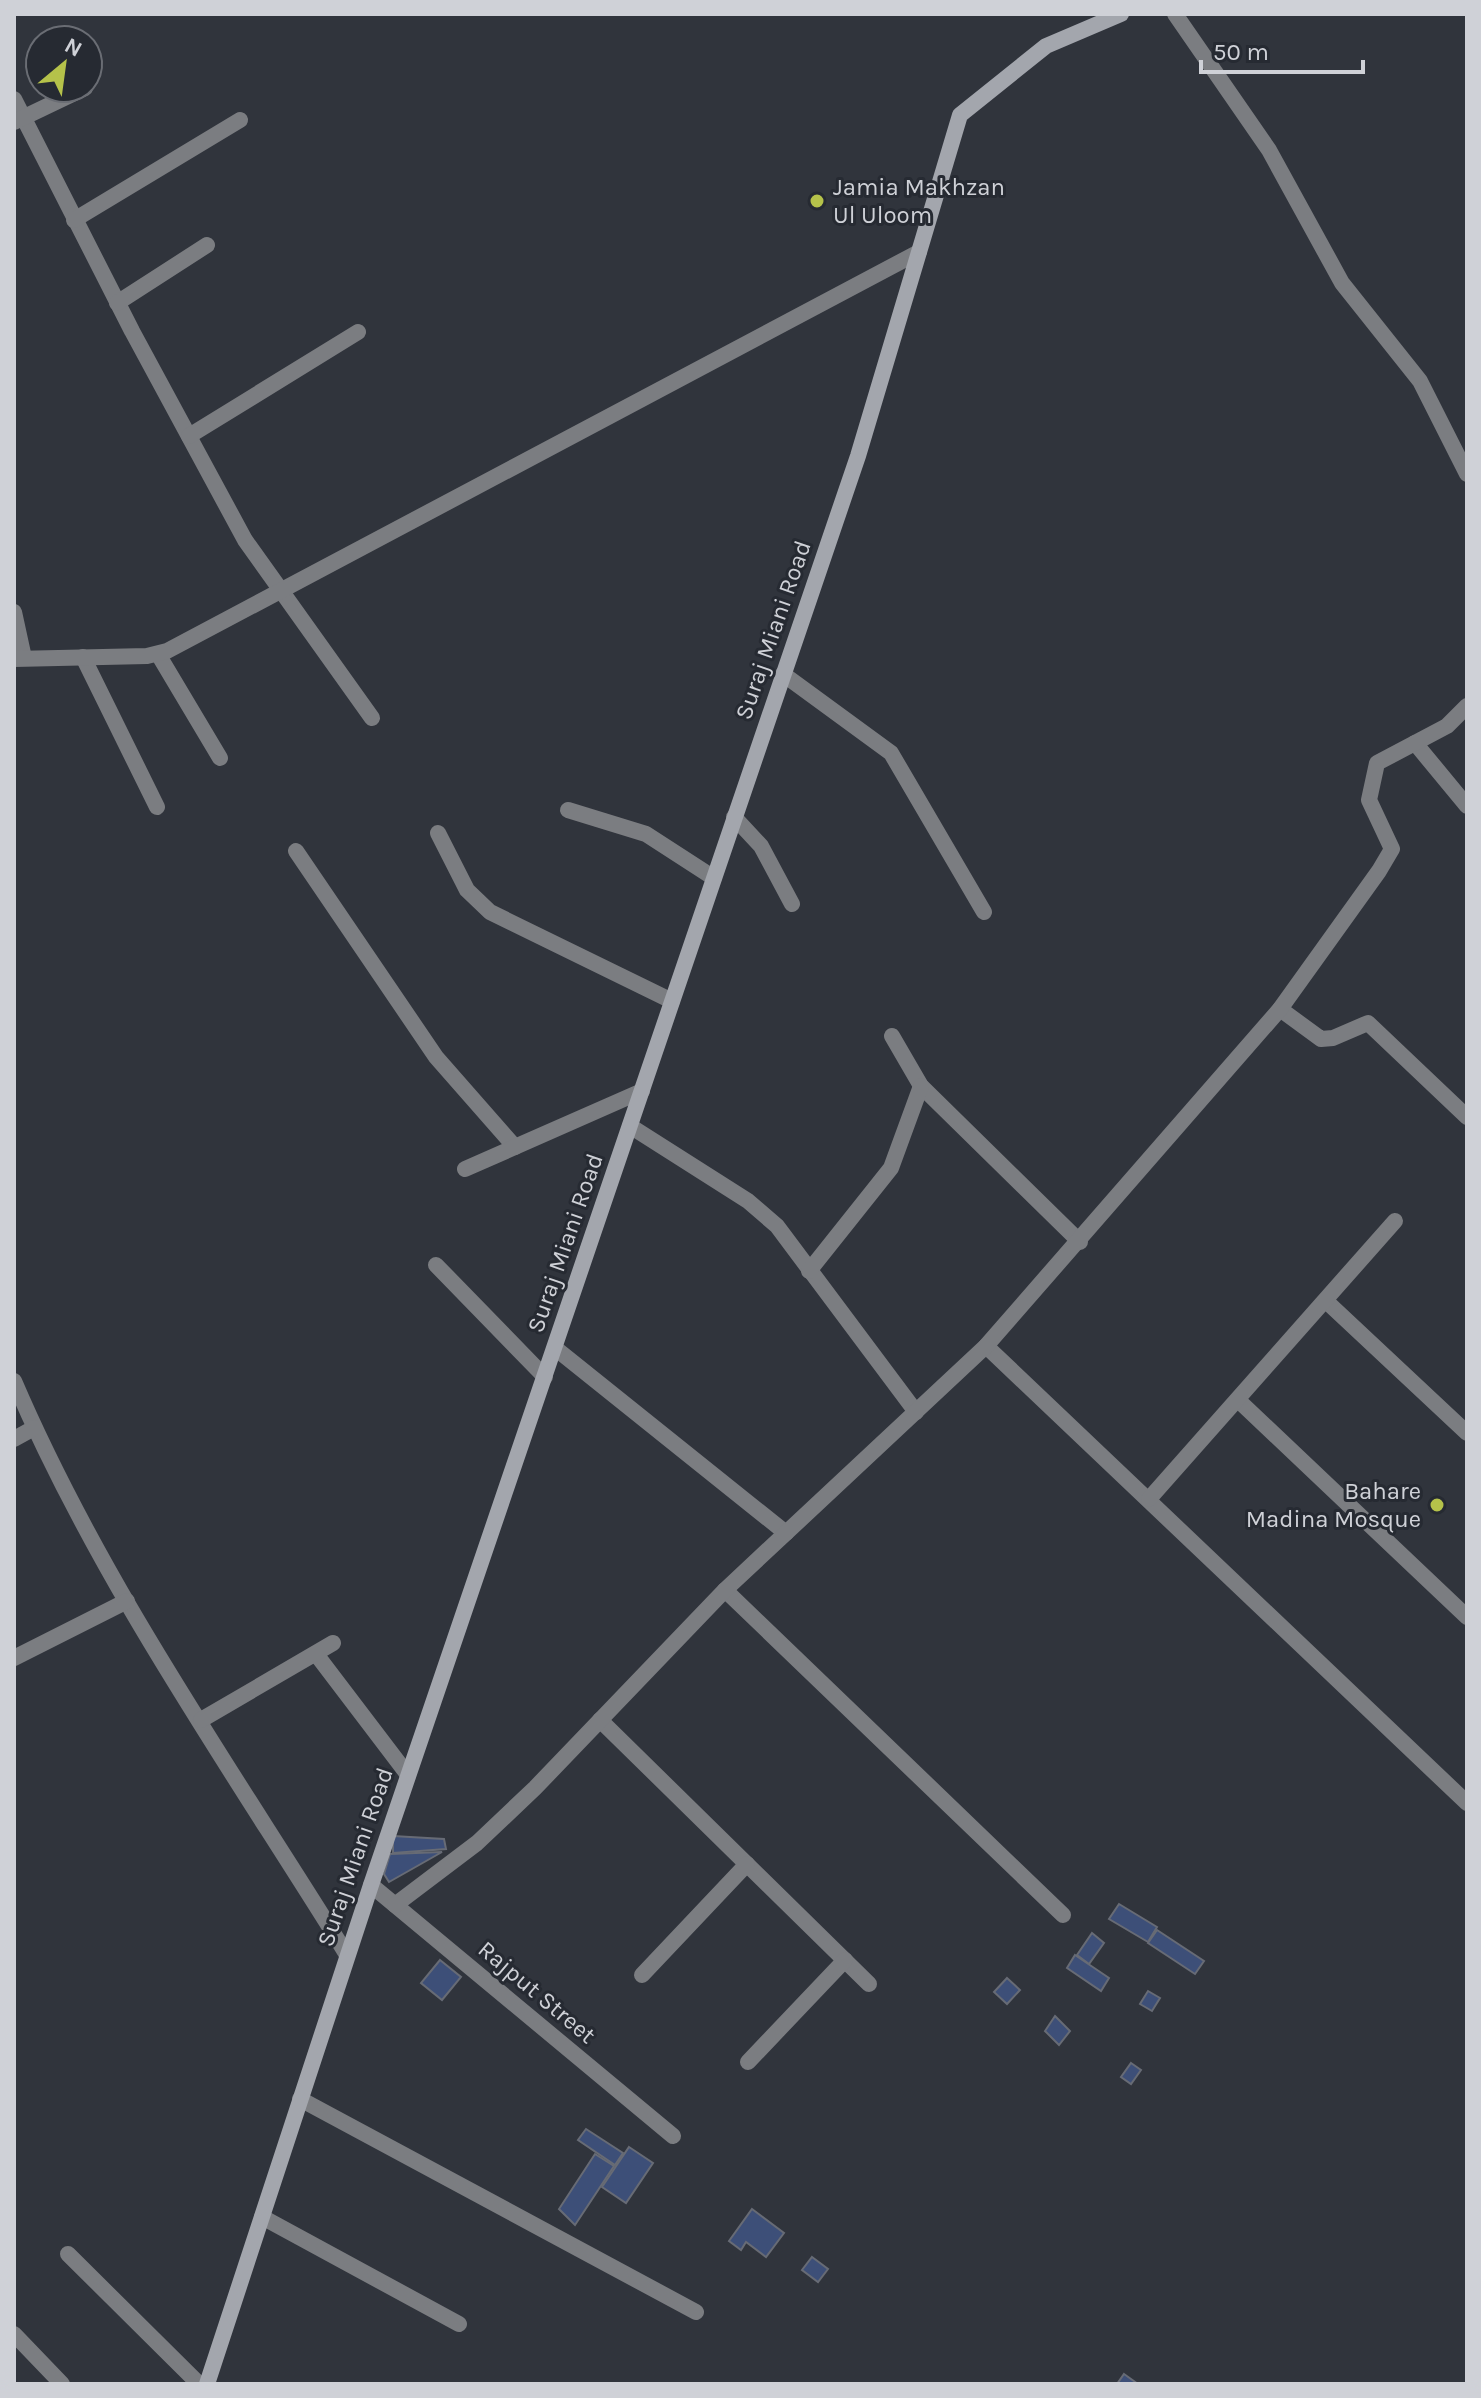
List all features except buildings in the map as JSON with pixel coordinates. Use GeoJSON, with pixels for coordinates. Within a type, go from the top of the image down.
{"type":"FeatureCollection","features":[{"type":"Feature","properties":{"kind":"street","name":"Suraj Miani Road"},"geometry":{"type":"LineString","coordinates":[[207,2384],[347,1955],[858,456],[960,115],[1046,46],[1121,14]]}},
{"type":"Feature","properties":{"kind":"street"},"geometry":{"type":"LineString","coordinates":[[1175,14],[1269,150],[1342,283],[1420,381],[1467,474]]}},
{"type":"Feature","properties":{"kind":"street"},"geometry":{"type":"LineString","coordinates":[[14,99],[18,120],[245,540],[372,718]]}},
{"type":"Feature","properties":{"kind":"street"},"geometry":{"type":"LineString","coordinates":[[18,120],[52,104]]}},
{"type":"Feature","properties":{"kind":"street"},"geometry":{"type":"LineString","coordinates":[[74,220],[240,120]]}},
{"type":"Feature","properties":{"kind":"street"},"geometry":{"type":"LineString","coordinates":[[117,303],[207,245]]}},
{"type":"Feature","properties":{"kind":"street"},"geometry":{"type":"LineString","coordinates":[[14,612],[19,658],[158,654],[281,592],[919,252]]}},
{"type":"Feature","properties":{"kind":"street"},"geometry":{"type":"LineString","coordinates":[[189,436],[358,332]]}},
{"type":"Feature","properties":{"kind":"street"},"geometry":{"type":"LineString","coordinates":[[158,654],[220,758]]}},
{"type":"Feature","properties":{"kind":"street"},"geometry":{"type":"LineString","coordinates":[[83,657],[157,807]]}},
{"type":"Feature","properties":{"kind":"street"},"geometry":{"type":"LineString","coordinates":[[783,674],[891,753],[984,912]]}},
{"type":"Feature","properties":{"kind":"street"},"geometry":{"type":"LineString","coordinates":[[395,1905],[477,1843],[725,1590],[986,1346],[1080,1242],[1280,1009],[1392,849],[1369,800],[1369,787],[1377,763],[1447,726],[1467,706]]}},
{"type":"Feature","properties":{"kind":"street"},"geometry":{"type":"LineString","coordinates":[[1415,743],[1467,806]]}},
{"type":"Feature","properties":{"kind":"street"},"geometry":{"type":"LineString","coordinates":[[568,810],[646,834],[714,878]]}},
{"type":"Feature","properties":{"kind":"street"},"geometry":{"type":"LineString","coordinates":[[734,817],[761,846],[792,904]]}},
{"type":"Feature","properties":{"kind":"street"},"geometry":{"type":"LineString","coordinates":[[438,833],[467,890],[490,912],[672,1001]]}},
{"type":"Feature","properties":{"kind":"street"},"geometry":{"type":"LineString","coordinates":[[296,851],[436,1057],[515,1147]]}},
{"type":"Feature","properties":{"kind":"street"},"geometry":{"type":"LineString","coordinates":[[1280,1009],[1321,1039],[1333,1038],[1368,1023],[1467,1117]]}},
{"type":"Feature","properties":{"kind":"street"},"geometry":{"type":"LineString","coordinates":[[892,1036],[921,1086],[1080,1242]]}},
{"type":"Feature","properties":{"kind":"street"},"geometry":{"type":"LineString","coordinates":[[809,1271],[891,1168],[921,1086]]}},
{"type":"Feature","properties":{"kind":"street"},"geometry":{"type":"LineString","coordinates":[[465,1169],[642,1091]]}},
{"type":"Feature","properties":{"kind":"street"},"geometry":{"type":"LineString","coordinates":[[630,1126],[748,1201],[777,1226],[916,1412]]}},
{"type":"Feature","properties":{"kind":"street"},"geometry":{"type":"LineString","coordinates":[[1149,1499],[1395,1221]]}},
{"type":"Feature","properties":{"kind":"street"},"geometry":{"type":"LineString","coordinates":[[436,1265],[545,1377]]}},
{"type":"Feature","properties":{"kind":"street"},"geometry":{"type":"LineString","coordinates":[[1326,1301],[1467,1433]]}},
{"type":"Feature","properties":{"kind":"street"},"geometry":{"type":"LineString","coordinates":[[986,1346],[1467,1803]]}},
{"type":"Feature","properties":{"kind":"street"},"geometry":{"type":"LineString","coordinates":[[555,1348],[786,1533]]}},
{"type":"Feature","properties":{"kind":"street"},"geometry":{"type":"LineString","coordinates":[[14,1381],[34,1428],[127,1601],[347,1955]]}},
{"type":"Feature","properties":{"kind":"street"},"geometry":{"type":"LineString","coordinates":[[1238,1400],[1467,1617]]}},
{"type":"Feature","properties":{"kind":"street"},"geometry":{"type":"LineString","coordinates":[[14,1439],[34,1428]]}},
{"type":"Feature","properties":{"kind":"street"},"geometry":{"type":"LineString","coordinates":[[725,1590],[1063,1915]]}},
{"type":"Feature","properties":{"kind":"street"},"geometry":{"type":"LineString","coordinates":[[14,1658],[127,1601]]}},
{"type":"Feature","properties":{"kind":"street"},"geometry":{"type":"LineString","coordinates":[[201,1720],[333,1643]]}},
{"type":"Feature","properties":{"kind":"street"},"geometry":{"type":"LineString","coordinates":[[316,1654],[408,1775]]}},
{"type":"Feature","properties":{"kind":"street"},"geometry":{"type":"LineString","coordinates":[[600,1720],[869,1984]]}},
{"type":"Feature","properties":{"kind":"street"},"geometry":{"type":"LineString","coordinates":[[642,1975],[747,1864]]}},
{"type":"Feature","properties":{"kind":"street","name":"Rajput Street"},"geometry":{"type":"LineString","coordinates":[[371,1885],[673,2136]]}},
{"type":"Feature","properties":{"kind":"street"},"geometry":{"type":"LineString","coordinates":[[748,2062],[845,1960]]}},
{"type":"Feature","properties":{"kind":"street"},"geometry":{"type":"LineString","coordinates":[[300,2099],[696,2312]]}},
{"type":"Feature","properties":{"kind":"street"},"geometry":{"type":"LineString","coordinates":[[262,2217],[459,2324]]}},
{"type":"Feature","properties":{"kind":"street"},"geometry":{"type":"LineString","coordinates":[[68,2254],[199,2384]]}},
{"type":"Feature","properties":{"kind":"street"},"geometry":{"type":"LineString","coordinates":[[14,2334],[62,2384]]}},
{"type":"Feature","properties":{"kind":"place","name":"Jamia Makhzan Ul Uloom"},"geometry":{"type":"Point","coordinates":[817,201]}},
{"type":"Feature","properties":{"kind":"place","name":"Bahare Madina Mosque"},"geometry":{"type":"Point","coordinates":[1437,1505]}}]}
